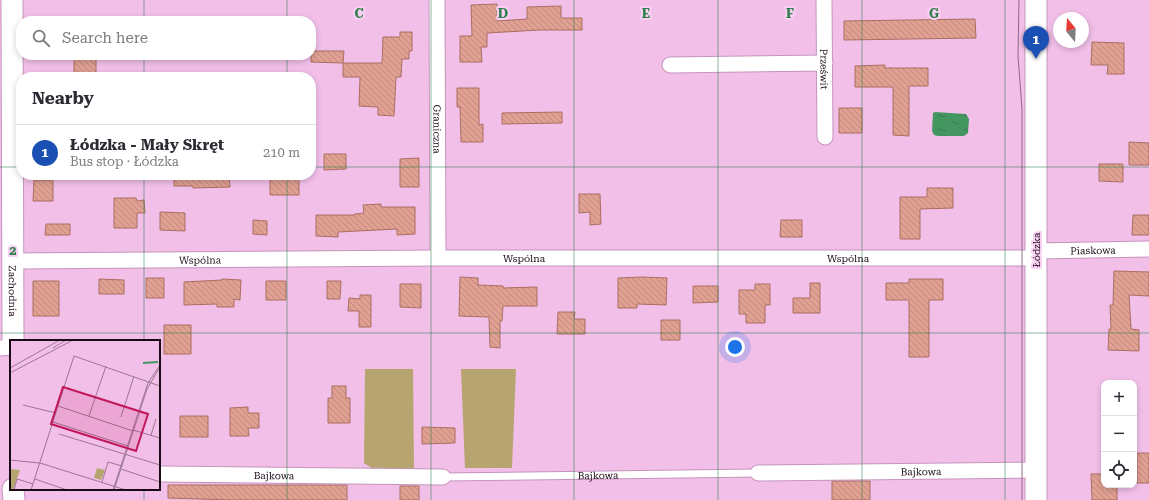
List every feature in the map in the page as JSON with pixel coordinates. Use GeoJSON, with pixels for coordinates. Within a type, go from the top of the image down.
{"type":"FeatureCollection","features":[{"type":"Feature","properties":{"kind":"main road","name":"Zachodnia"},"geometry":{"type":"LineString","coordinates":[[12,0],[13,340]]}},
{"type":"Feature","properties":{"kind":"main road","name":"Łódzka"},"geometry":{"type":"LineString","coordinates":[[1036,0],[1036,500]]}},
{"type":"Feature","properties":{"kind":"street","name":"Graniczna"},"geometry":{"type":"LineString","coordinates":[[437,0],[438,258]]}},
{"type":"Feature","properties":{"kind":"street","name":"Prześwit"},"geometry":{"type":"LineString","coordinates":[[824,0],[825,137]]}},
{"type":"Feature","properties":{"kind":"street"},"geometry":{"type":"LineString","coordinates":[[670,65],[824,63]]}},
{"type":"Feature","properties":{"kind":"street","name":"Piaskowa"},"geometry":{"type":"LineString","coordinates":[[1036,255],[1149,249]]}},
{"type":"Feature","properties":{"kind":"street","name":"Wspólna"},"geometry":{"type":"LineString","coordinates":[[13,262],[1036,255]]}},
{"type":"Feature","properties":{"kind":"street"},"geometry":{"type":"LineString","coordinates":[[0,348],[10,347]]}},
{"type":"Feature","properties":{"kind":"street","name":"Bajkowa"},"geometry":{"type":"LineString","coordinates":[[758,473],[1036,470]]}},
{"type":"Feature","properties":{"kind":"street","name":"Bajkowa"},"geometry":{"type":"LineString","coordinates":[[160,474],[443,477]]}},
{"type":"Feature","properties":{"kind":"lane","name":"Bajkowa"},"geometry":{"type":"LineString","coordinates":[[443,477],[758,473]]}},
{"type":"Feature","properties":{"kind":"shaded area"},"geometry":{"type":"Polygon","coordinates":[[[365,369],[413,369],[414,470],[376,471],[364,463],[365,369]]]}},
{"type":"Feature","properties":{"kind":"shaded area"},"geometry":{"type":"Polygon","coordinates":[[[461,369],[516,369],[512,468],[465,468],[461,369]]]}},
{"type":"Feature","properties":{"kind":"water"},"geometry":{"type":"Polygon","coordinates":[[[933,113],[966,114],[969,119],[968,133],[964,136],[934,135],[932,131],[933,113]]]}},
{"type":"Feature","properties":{"kind":"building"},"geometry":{"type":"Polygon","coordinates":[[[497,4],[497,21],[527,19],[527,7],[561,6],[561,18],[582,18],[582,30],[540,30],[487,33],[487,47],[481,47],[482,62],[460,62],[460,36],[472,36],[471,5],[497,4]]]}},
{"type":"Feature","properties":{"kind":"building"},"geometry":{"type":"Polygon","coordinates":[[[975,19],[976,38],[844,40],[844,21],[975,19]]]}},
{"type":"Feature","properties":{"kind":"building"},"geometry":{"type":"Polygon","coordinates":[[[400,32],[412,32],[412,51],[409,51],[409,59],[402,59],[401,77],[396,77],[394,116],[378,115],[378,107],[359,106],[360,77],[343,77],[343,63],[382,63],[383,37],[400,37],[400,32]]]}},
{"type":"Feature","properties":{"kind":"building"},"geometry":{"type":"Polygon","coordinates":[[[1092,42],[1124,43],[1124,74],[1107,74],[1108,65],[1091,65],[1092,42]]]}},
{"type":"Feature","properties":{"kind":"building"},"geometry":{"type":"Polygon","coordinates":[[[316,51],[344,51],[343,63],[311,62],[311,60],[316,60],[316,51]]]}},
{"type":"Feature","properties":{"kind":"building"},"geometry":{"type":"Polygon","coordinates":[[[74,60],[96,60],[96,72],[74,72],[74,60]]]}},
{"type":"Feature","properties":{"kind":"building"},"geometry":{"type":"Polygon","coordinates":[[[885,65],[885,68],[928,68],[928,86],[909,86],[909,136],[893,135],[893,87],[855,87],[855,66],[885,65]]]}},
{"type":"Feature","properties":{"kind":"building"},"geometry":{"type":"Polygon","coordinates":[[[457,88],[479,88],[479,125],[483,124],[483,142],[461,142],[460,107],[457,107],[457,88]]]}},
{"type":"Feature","properties":{"kind":"building"},"geometry":{"type":"Polygon","coordinates":[[[839,108],[862,108],[862,133],[839,133],[839,108]]]}},
{"type":"Feature","properties":{"kind":"building"},"geometry":{"type":"Polygon","coordinates":[[[562,112],[562,123],[502,124],[502,113],[562,112]]]}},
{"type":"Feature","properties":{"kind":"building"},"geometry":{"type":"Polygon","coordinates":[[[1129,142],[1149,143],[1149,165],[1129,165],[1129,142]]]}},
{"type":"Feature","properties":{"kind":"building"},"geometry":{"type":"Polygon","coordinates":[[[324,154],[346,154],[346,169],[324,170],[324,154]]]}},
{"type":"Feature","properties":{"kind":"building"},"geometry":{"type":"Polygon","coordinates":[[[419,158],[419,187],[400,187],[400,159],[419,158]]]}},
{"type":"Feature","properties":{"kind":"building"},"geometry":{"type":"Polygon","coordinates":[[[1099,164],[1123,164],[1123,182],[1099,181],[1099,164]]]}},
{"type":"Feature","properties":{"kind":"building"},"geometry":{"type":"Polygon","coordinates":[[[34,180],[53,180],[53,201],[33,201],[34,180]]]}},
{"type":"Feature","properties":{"kind":"building"},"geometry":{"type":"Polygon","coordinates":[[[174,180],[229,180],[230,187],[193,188],[193,186],[174,186],[174,180]]]}},
{"type":"Feature","properties":{"kind":"building"},"geometry":{"type":"Polygon","coordinates":[[[270,180],[299,180],[299,195],[270,195],[270,180]]]}},
{"type":"Feature","properties":{"kind":"building"},"geometry":{"type":"Polygon","coordinates":[[[927,188],[953,188],[953,208],[920,209],[920,239],[900,239],[900,197],[927,197],[927,188]]]}},
{"type":"Feature","properties":{"kind":"building"},"geometry":{"type":"Polygon","coordinates":[[[579,194],[600,194],[601,224],[590,225],[590,212],[579,213],[579,194]]]}},
{"type":"Feature","properties":{"kind":"building"},"geometry":{"type":"Polygon","coordinates":[[[114,198],[136,198],[137,201],[144,200],[145,213],[137,213],[137,228],[114,228],[114,198]]]}},
{"type":"Feature","properties":{"kind":"building"},"geometry":{"type":"Polygon","coordinates":[[[381,204],[381,207],[415,207],[415,234],[397,235],[397,229],[338,232],[338,237],[316,236],[316,215],[355,215],[364,213],[363,205],[381,204]]]}},
{"type":"Feature","properties":{"kind":"building"},"geometry":{"type":"Polygon","coordinates":[[[160,212],[185,213],[185,231],[160,230],[160,212]]]}},
{"type":"Feature","properties":{"kind":"building"},"geometry":{"type":"Polygon","coordinates":[[[1133,215],[1149,215],[1149,235],[1132,235],[1133,215]]]}},
{"type":"Feature","properties":{"kind":"building"},"geometry":{"type":"Polygon","coordinates":[[[253,220],[267,221],[267,235],[253,234],[253,220]]]}},
{"type":"Feature","properties":{"kind":"building"},"geometry":{"type":"Polygon","coordinates":[[[781,220],[802,220],[802,237],[780,237],[781,220]]]}},
{"type":"Feature","properties":{"kind":"building"},"geometry":{"type":"Polygon","coordinates":[[[46,224],[70,224],[70,235],[45,235],[46,224]]]}},
{"type":"Feature","properties":{"kind":"building"},"geometry":{"type":"Polygon","coordinates":[[[1114,271],[1149,272],[1149,296],[1129,295],[1131,329],[1139,330],[1139,351],[1108,350],[1109,329],[1111,329],[1110,305],[1113,305],[1114,271]]]}},
{"type":"Feature","properties":{"kind":"building"},"geometry":{"type":"Polygon","coordinates":[[[460,277],[478,278],[478,285],[503,286],[503,288],[537,287],[537,306],[503,306],[502,321],[500,321],[500,348],[490,347],[489,317],[459,316],[460,277]]]}},
{"type":"Feature","properties":{"kind":"building"},"geometry":{"type":"Polygon","coordinates":[[[146,278],[164,278],[164,298],[146,298],[146,278]]]}},
{"type":"Feature","properties":{"kind":"building"},"geometry":{"type":"Polygon","coordinates":[[[618,278],[667,278],[666,305],[637,304],[637,308],[618,308],[618,278]]]}},
{"type":"Feature","properties":{"kind":"building"},"geometry":{"type":"Polygon","coordinates":[[[99,279],[124,280],[124,294],[99,294],[99,279]]]}},
{"type":"Feature","properties":{"kind":"building"},"geometry":{"type":"Polygon","coordinates":[[[222,279],[241,280],[240,300],[234,299],[234,307],[217,307],[217,304],[184,305],[184,282],[222,279]]]}},
{"type":"Feature","properties":{"kind":"building"},"geometry":{"type":"Polygon","coordinates":[[[909,279],[943,279],[943,300],[929,300],[929,357],[909,357],[909,300],[886,300],[886,283],[909,283],[909,279]]]}},
{"type":"Feature","properties":{"kind":"building"},"geometry":{"type":"Polygon","coordinates":[[[33,281],[59,281],[59,316],[33,316],[33,281]]]}},
{"type":"Feature","properties":{"kind":"building"},"geometry":{"type":"Polygon","coordinates":[[[266,281],[286,281],[286,300],[266,300],[266,281]]]}},
{"type":"Feature","properties":{"kind":"building"},"geometry":{"type":"Polygon","coordinates":[[[327,281],[341,281],[340,299],[327,299],[327,281]]]}},
{"type":"Feature","properties":{"kind":"building"},"geometry":{"type":"Polygon","coordinates":[[[810,283],[820,283],[820,313],[793,313],[793,298],[810,298],[810,283]]]}},
{"type":"Feature","properties":{"kind":"building"},"geometry":{"type":"Polygon","coordinates":[[[400,284],[421,284],[421,308],[400,307],[400,284]]]}},
{"type":"Feature","properties":{"kind":"building"},"geometry":{"type":"Polygon","coordinates":[[[755,284],[770,284],[770,305],[765,305],[765,323],[746,323],[746,314],[739,314],[739,290],[755,290],[755,284]]]}},
{"type":"Feature","properties":{"kind":"building"},"geometry":{"type":"Polygon","coordinates":[[[693,286],[718,286],[718,302],[693,303],[693,286]]]}},
{"type":"Feature","properties":{"kind":"building"},"geometry":{"type":"Polygon","coordinates":[[[360,295],[371,295],[371,327],[359,327],[359,311],[348,311],[349,298],[360,299],[360,295]]]}},
{"type":"Feature","properties":{"kind":"building"},"geometry":{"type":"Polygon","coordinates":[[[558,312],[575,312],[574,319],[585,319],[585,334],[557,334],[558,312]]]}},
{"type":"Feature","properties":{"kind":"building"},"geometry":{"type":"Polygon","coordinates":[[[661,320],[680,320],[680,340],[661,340],[661,320]]]}},
{"type":"Feature","properties":{"kind":"building"},"geometry":{"type":"Polygon","coordinates":[[[164,325],[191,325],[191,354],[164,354],[164,325]]]}},
{"type":"Feature","properties":{"kind":"building"},"geometry":{"type":"Polygon","coordinates":[[[332,386],[346,386],[346,398],[350,398],[350,423],[328,423],[328,398],[332,398],[332,386]]]}},
{"type":"Feature","properties":{"kind":"building"},"geometry":{"type":"Polygon","coordinates":[[[248,407],[248,413],[259,413],[259,428],[248,428],[249,436],[230,436],[230,408],[248,407]]]}},
{"type":"Feature","properties":{"kind":"building"},"geometry":{"type":"Polygon","coordinates":[[[180,416],[208,416],[208,437],[180,437],[180,416]]]}},
{"type":"Feature","properties":{"kind":"building"},"geometry":{"type":"Polygon","coordinates":[[[422,427],[455,428],[455,443],[422,444],[422,427]]]}},
{"type":"Feature","properties":{"kind":"building"},"geometry":{"type":"Polygon","coordinates":[[[1137,453],[1149,453],[1149,483],[1137,483],[1137,453]]]}},
{"type":"Feature","properties":{"kind":"building"},"geometry":{"type":"Polygon","coordinates":[[[1091,474],[1101,474],[1101,488],[1117,488],[1117,500],[1092,500],[1091,474]]]}},
{"type":"Feature","properties":{"kind":"building"},"geometry":{"type":"Polygon","coordinates":[[[832,481],[870,481],[870,500],[832,500],[832,481]]]}},
{"type":"Feature","properties":{"kind":"building"},"geometry":{"type":"Polygon","coordinates":[[[168,485],[347,485],[347,500],[232,500],[168,498],[168,485]]]}},
{"type":"Feature","properties":{"kind":"building"},"geometry":{"type":"Polygon","coordinates":[[[400,486],[419,486],[419,500],[400,500],[400,486]]]}},
{"type":"Feature","properties":{"kind":"tram line"},"geometry":{"type":"LineString","coordinates":[[1019,0],[1018,56],[1022,109],[1022,500]]}},
{"type":"Feature","properties":{"kind":"place","name":"Łódzka - Mały Skręt"},"geometry":{"type":"Point","coordinates":[1036,59]}}]}
